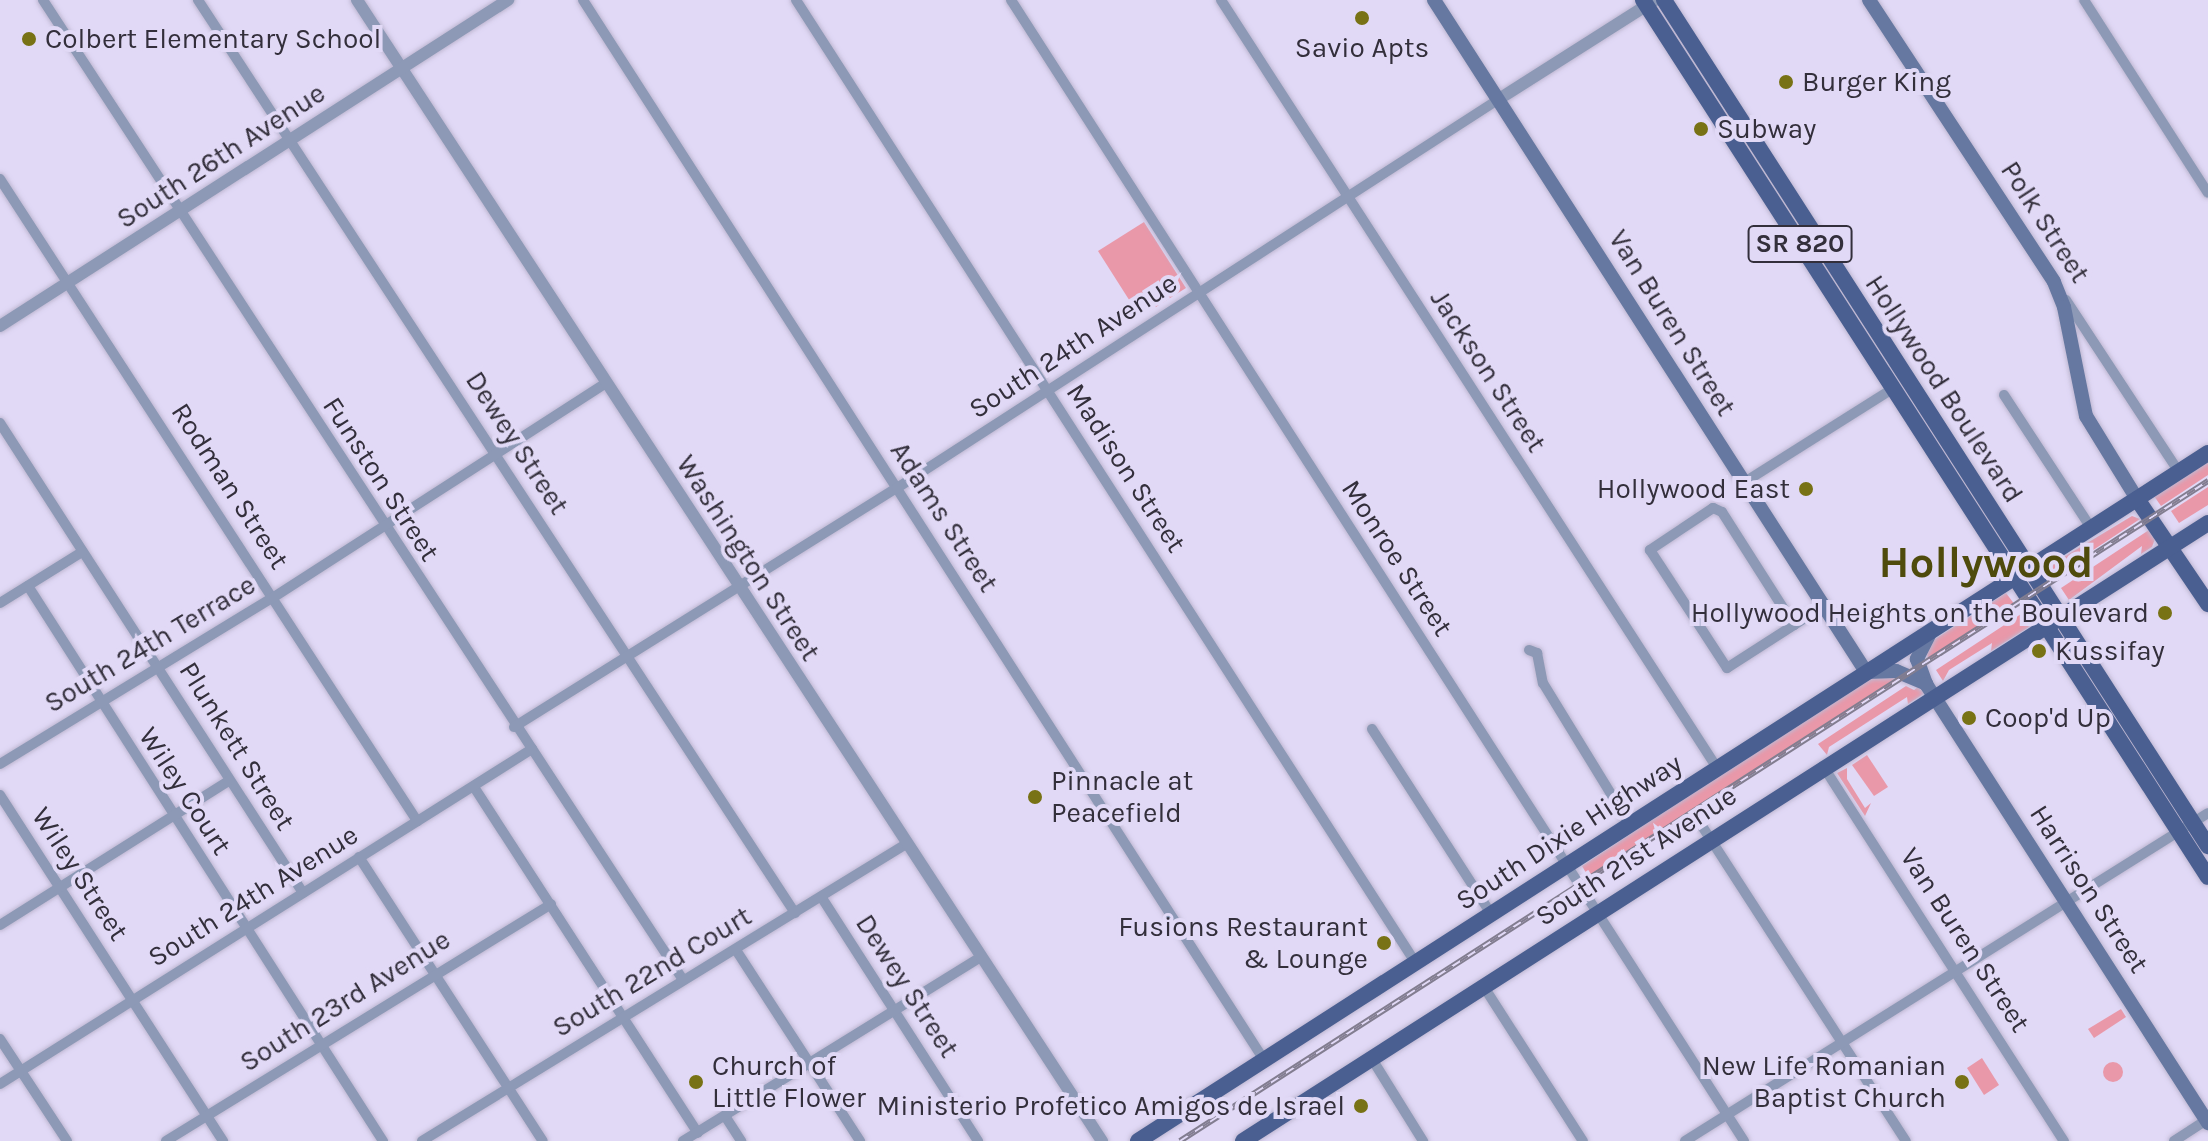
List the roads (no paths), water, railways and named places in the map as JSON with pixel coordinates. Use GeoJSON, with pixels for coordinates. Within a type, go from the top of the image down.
{"type":"FeatureCollection","features":[{"type":"Feature","properties":{"kind":"main road","name":"Van Buren Street"},"geometry":{"type":"LineString","coordinates":[[1434,0],[1866,672]]}},
{"type":"Feature","properties":{"kind":"main road","name":"Hollywood Boulevard"},"geometry":{"type":"LineString","coordinates":[[1664,0],[1745,127],[1967,495]]}},
{"type":"Feature","properties":{"kind":"main road","name":"Polk Street"},"geometry":{"type":"LineString","coordinates":[[1869,0],[2054,282]]}},
{"type":"Feature","properties":{"kind":"main road","name":"Hollywood Boulevard"},"geometry":{"type":"LineString","coordinates":[[1648,2],[1892,389],[2020,573],[2061,618],[2186,827],[2208,877]]}},
{"type":"Feature","properties":{"kind":"main road"},"geometry":{"type":"LineString","coordinates":[[1709,101],[1718,105],[1734,128],[1745,127]]}},
{"type":"Feature","properties":{"kind":"main road"},"geometry":{"type":"LineString","coordinates":[[2054,282],[2064,307],[2086,416],[2137,499],[2208,604]]}},
{"type":"Feature","properties":{"kind":"main road","name":"South Dixie Highway"},"geometry":{"type":"LineString","coordinates":[[1138,1141],[2208,453]]}},
{"type":"Feature","properties":{"kind":"main road","name":"South 21st Avenue"},"geometry":{"type":"LineString","coordinates":[[1254,1138],[1597,911],[1706,832],[1823,766],[1930,690],[2061,618],[2208,523]]}},
{"type":"Feature","properties":{"kind":"main road","name":"Hollywood Boulevard"},"geometry":{"type":"LineString","coordinates":[[2020,573],[2044,628],[2186,827],[2208,846]]}},
{"type":"Feature","properties":{"kind":"main road","name":"Harrison Street"},"geometry":{"type":"LineString","coordinates":[[1935,628],[1917,659],[1930,690],[2207,1121]]}},
{"type":"Feature","properties":{"kind":"main road"},"geometry":{"type":"LineString","coordinates":[[1866,672],[1896,671],[1930,690]]}},
{"type":"Feature","properties":{"kind":"street","name":"Funston Street"},"geometry":{"type":"LineString","coordinates":[[43,0],[382,525],[683,980]]}},
{"type":"Feature","properties":{"kind":"street","name":"Dewey Street"},"geometry":{"type":"LineString","coordinates":[[198,0],[795,913]]}},
{"type":"Feature","properties":{"kind":"street","name":"Washington Street"},"geometry":{"type":"LineString","coordinates":[[357,0],[1102,1141]]}},
{"type":"Feature","properties":{"kind":"street","name":"South 26th Avenue"},"geometry":{"type":"LineString","coordinates":[[0,326],[508,0]]}},
{"type":"Feature","properties":{"kind":"street","name":"Adams Street"},"geometry":{"type":"LineString","coordinates":[[583,0],[1264,1060]]}},
{"type":"Feature","properties":{"kind":"street","name":"Madison Street"},"geometry":{"type":"LineString","coordinates":[[796,0],[1415,962]]}},
{"type":"Feature","properties":{"kind":"street","name":"Monroe Street"},"geometry":{"type":"LineString","coordinates":[[1011,0],[1744,1141]]}},
{"type":"Feature","properties":{"kind":"street","name":"Jackson Street"},"geometry":{"type":"LineString","coordinates":[[1221,0],[1717,768]]}},
{"type":"Feature","properties":{"kind":"street"},"geometry":{"type":"LineString","coordinates":[[2084,0],[2208,193]]}},
{"type":"Feature","properties":{"kind":"street","name":"South 24th Avenue"},"geometry":{"type":"LineString","coordinates":[[514,727],[897,488],[1648,2]]}},
{"type":"Feature","properties":{"kind":"street","name":"Rodman Street"},"geometry":{"type":"LineString","coordinates":[[0,179],[417,821]]}},
{"type":"Feature","properties":{"kind":"street","name":"Polk Street"},"geometry":{"type":"LineString","coordinates":[[2054,282],[2179,472]]}},
{"type":"Feature","properties":{"kind":"street","name":"South 24th Terrace"},"geometry":{"type":"LineString","coordinates":[[0,764],[274,597],[606,383]]}},
{"type":"Feature","properties":{"kind":"street"},"geometry":{"type":"LineString","coordinates":[[1743,483],[1892,389]]}},
{"type":"Feature","properties":{"kind":"street"},"geometry":{"type":"LineString","coordinates":[[2004,395],[2091,528]]}},
{"type":"Feature","properties":{"kind":"street","name":"Plunkett Street"},"geometry":{"type":"LineString","coordinates":[[0,423],[303,893]]}},
{"type":"Feature","properties":{"kind":"street"},"geometry":{"type":"LineString","coordinates":[[1794,625],[1748,553],[1713,508],[1650,550],[1727,668],[1794,625],[1823,606]]}},
{"type":"Feature","properties":{"kind":"street"},"geometry":{"type":"LineString","coordinates":[[0,603],[82,552]]}},
{"type":"Feature","properties":{"kind":"street","name":"Wiley Court"},"geometry":{"type":"LineString","coordinates":[[28,586],[98,702],[383,1141]]}},
{"type":"Feature","properties":{"kind":"street"},"geometry":{"type":"LineString","coordinates":[[1529,650],[1537,653],[1543,683],[1630,825]]}},
{"type":"Feature","properties":{"kind":"street"},"geometry":{"type":"LineString","coordinates":[[1372,729],[1491,914]]}},
{"type":"Feature","properties":{"kind":"street","name":"South 24th Avenue"},"geometry":{"type":"LineString","coordinates":[[0,1084],[532,749]]}},
{"type":"Feature","properties":{"kind":"street","name":"Van Buren Street"},"geometry":{"type":"LineString","coordinates":[[1823,766],[2064,1141]]}},
{"type":"Feature","properties":{"kind":"street"},"geometry":{"type":"LineString","coordinates":[[0,925],[229,781]]}},
{"type":"Feature","properties":{"kind":"street"},"geometry":{"type":"LineString","coordinates":[[474,787],[626,1016],[698,1133]]}},
{"type":"Feature","properties":{"kind":"street","name":"Wiley Street"},"geometry":{"type":"LineString","coordinates":[[0,795],[223,1141]]}},
{"type":"Feature","properties":{"kind":"street"},"geometry":{"type":"LineString","coordinates":[[1685,1141],[2208,813]]}},
{"type":"Feature","properties":{"kind":"street"},"geometry":{"type":"LineString","coordinates":[[1706,832],[1906,1141]]}},
{"type":"Feature","properties":{"kind":"street","name":"South 22nd Court"},"geometry":{"type":"LineString","coordinates":[[422,1141],[906,844]]}},
{"type":"Feature","properties":{"kind":"street"},"geometry":{"type":"LineString","coordinates":[[359,857],[543,1141]]}},
{"type":"Feature","properties":{"kind":"street","name":"Dewey Street"},"geometry":{"type":"LineString","coordinates":[[822,898],[978,1141]]}},
{"type":"Feature","properties":{"kind":"street","name":"South 23rd Avenue"},"geometry":{"type":"LineString","coordinates":[[166,1141],[551,904]]}},
{"type":"Feature","properties":{"kind":"street"},"geometry":{"type":"LineString","coordinates":[[736,950],[860,1141]]}},
{"type":"Feature","properties":{"kind":"street"},"geometry":{"type":"LineString","coordinates":[[683,1141],[981,957]]}},
{"type":"Feature","properties":{"kind":"street"},"geometry":{"type":"LineString","coordinates":[[1484,987],[1583,1141]]}},
{"type":"Feature","properties":{"kind":"street"},"geometry":{"type":"LineString","coordinates":[[0,1039],[67,1141]]}},
{"type":"Feature","properties":{"kind":"street"},"geometry":{"type":"LineString","coordinates":[[1372,1059],[1423,1141]]}},
{"type":"Feature","properties":{"kind":"street"},"geometry":{"type":"LineString","coordinates":[[725,1116],[741,1141]]}},
{"type":"Feature","properties":{"kind":"street"},"geometry":{"type":"LineString","coordinates":[[2174,1141],[2207,1121]]}},
{"type":"Feature","properties":{"kind":"railway"},"geometry":{"type":"LineString","coordinates":[[1180,1141],[2208,481]]}},
{"type":"Feature","properties":{"kind":"place","name":"Savio Apts"},"geometry":{"type":"Point","coordinates":[1362,18]}},
{"type":"Feature","properties":{"kind":"place","name":"Colbert Elementary School"},"geometry":{"type":"Point","coordinates":[29,39]}},
{"type":"Feature","properties":{"kind":"place","name":"Burger King"},"geometry":{"type":"Point","coordinates":[1786,82]}},
{"type":"Feature","properties":{"kind":"place","name":"Subway"},"geometry":{"type":"Point","coordinates":[1701,129]}},
{"type":"Feature","properties":{"kind":"place","name":"Hollywood East"},"geometry":{"type":"Point","coordinates":[1806,489]}},
{"type":"Feature","properties":{"kind":"place","name":"Hollywood Heights on the Boulevard"},"geometry":{"type":"Point","coordinates":[2165,613]}},
{"type":"Feature","properties":{"kind":"place","name":"Kussifay"},"geometry":{"type":"Point","coordinates":[2039,651]}},
{"type":"Feature","properties":{"kind":"place","name":"Coop'd Up"},"geometry":{"type":"Point","coordinates":[1969,718]}},
{"type":"Feature","properties":{"kind":"place","name":"Pinnacle at Peacefield"},"geometry":{"type":"Point","coordinates":[1035,797]}},
{"type":"Feature","properties":{"kind":"place","name":"Fusions Restaurant & Lounge"},"geometry":{"type":"Point","coordinates":[1384,943]}},
{"type":"Feature","properties":{"kind":"place","name":"Church of Little Flower"},"geometry":{"type":"Point","coordinates":[696,1082]}},
{"type":"Feature","properties":{"kind":"place","name":"New Life Romanian Baptist Church"},"geometry":{"type":"Point","coordinates":[1962,1082]}},
{"type":"Feature","properties":{"kind":"place","name":"Ministerio Profetico Amigos de Israel"},"geometry":{"type":"Point","coordinates":[1361,1106]}},
{"type":"Feature","properties":{"kind":"district","name":"Hollywood"},"geometry":{"type":"Point","coordinates":[1986,563]}}]}
